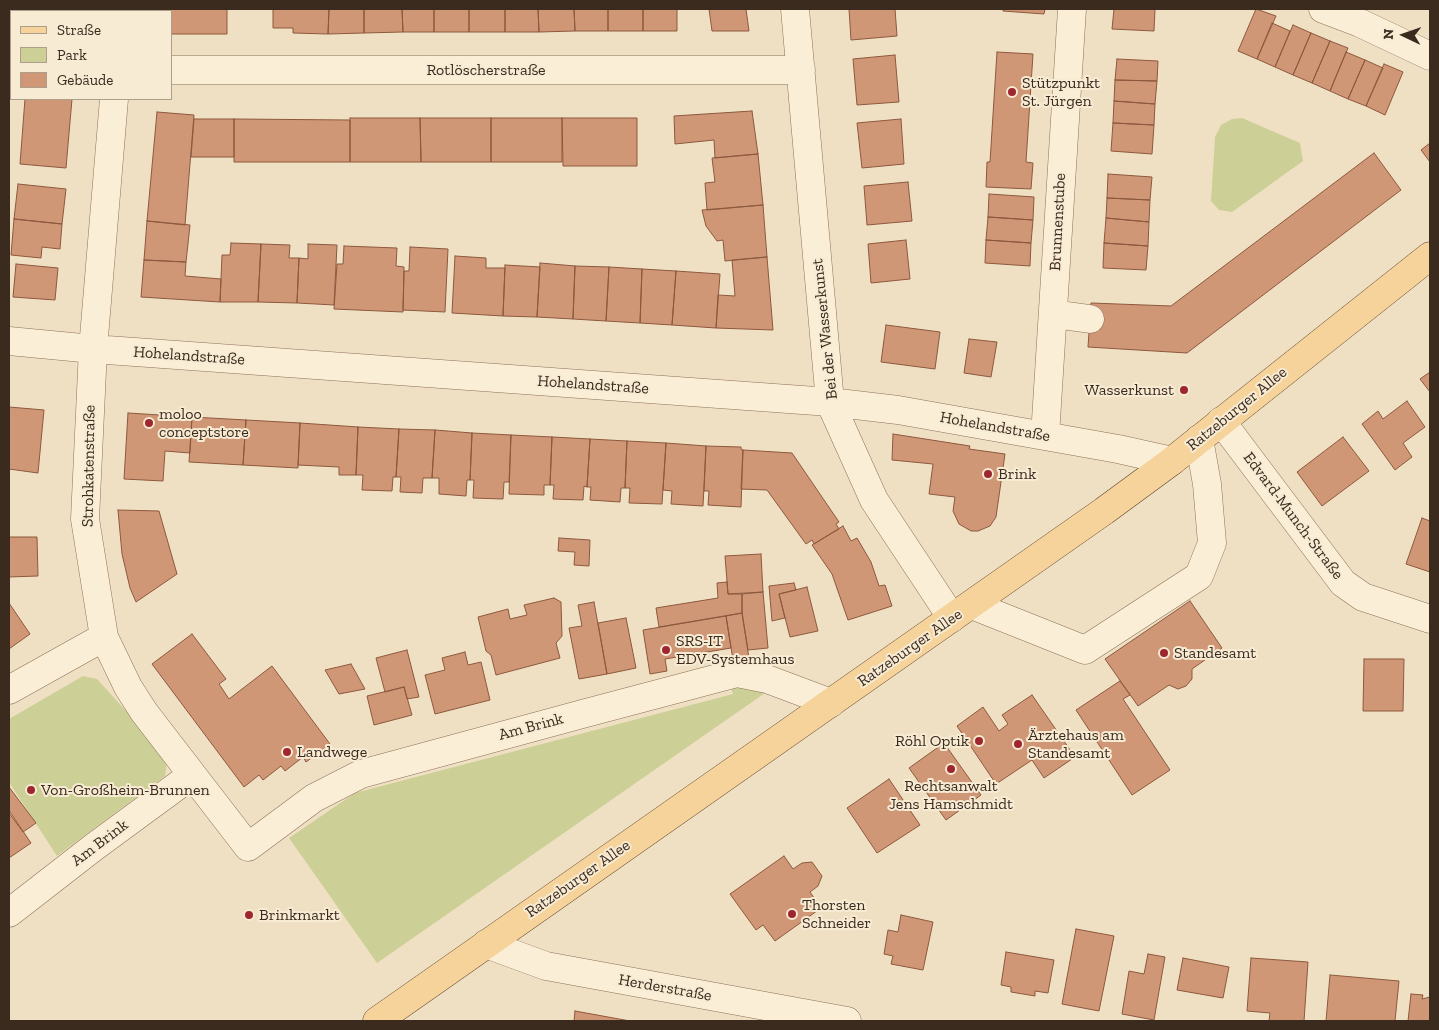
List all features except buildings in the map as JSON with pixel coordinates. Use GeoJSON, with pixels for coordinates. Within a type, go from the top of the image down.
{"type":"FeatureCollection","features":[{"type":"Feature","properties":{"kind":"main road","name":"Ratzeburger Allee"},"geometry":{"type":"LineString","coordinates":[[377,1021],[1098,516],[1172,461],[1430,256]]}},
{"type":"Feature","properties":{"kind":"street","name":"Bei der Wasserkunst"},"geometry":{"type":"LineString","coordinates":[[795,9],[830,402],[874,500],[962,612]]}},
{"type":"Feature","properties":{"kind":"street","name":"Brunnenstube"},"geometry":{"type":"LineString","coordinates":[[1045,436],[1072,9]]}},
{"type":"Feature","properties":{"kind":"street"},"geometry":{"type":"LineString","coordinates":[[1323,9],[1363,16],[1430,56]]}},
{"type":"Feature","properties":{"kind":"street","name":"Rotlöscherstraße"},"geometry":{"type":"LineString","coordinates":[[172,70],[801,70]]}},
{"type":"Feature","properties":{"kind":"street","name":"Strohkatenstraße"},"geometry":{"type":"LineString","coordinates":[[114,100],[93,349],[85,519],[104,638],[128,687],[144,712],[248,846]]}},
{"type":"Feature","properties":{"kind":"street"},"geometry":{"type":"LineString","coordinates":[[1053,314],[1090,319]]}},
{"type":"Feature","properties":{"kind":"street","name":"Hohelandstraße"},"geometry":{"type":"LineString","coordinates":[[9,342],[830,402],[898,410],[1172,461]]}},
{"type":"Feature","properties":{"kind":"street","name":"Edvard-Munch-Straße"},"geometry":{"type":"LineString","coordinates":[[1221,421],[1343,583],[1363,597],[1430,619]]}},
{"type":"Feature","properties":{"kind":"street"},"geometry":{"type":"LineString","coordinates":[[962,612],[1085,650],[1199,576],[1212,543],[1207,484],[1200,439]]}},
{"type":"Feature","properties":{"kind":"street"},"geometry":{"type":"LineString","coordinates":[[9,690],[104,638]]}},
{"type":"Feature","properties":{"kind":"street","name":"Am Brink"},"geometry":{"type":"LineString","coordinates":[[248,846],[314,798],[361,774],[737,674],[767,679],[830,703]]}},
{"type":"Feature","properties":{"kind":"street","name":"Am Brink"},"geometry":{"type":"LineString","coordinates":[[9,914],[94,847],[192,775]]}},
{"type":"Feature","properties":{"kind":"street","name":"Herderstraße"},"geometry":{"type":"LineString","coordinates":[[486,944],[546,966],[847,1021]]}},
{"type":"Feature","properties":{"kind":"green space"},"geometry":{"type":"Polygon","coordinates":[[[1242,118],[1300,143],[1303,161],[1232,212],[1219,210],[1211,201],[1215,137],[1221,125],[1232,119],[1242,118]]]}},
{"type":"Feature","properties":{"kind":"green space"},"geometry":{"type":"Polygon","coordinates":[[[83,676],[97,679],[168,757],[165,776],[57,856],[9,782],[9,719],[83,676]]]}},
{"type":"Feature","properties":{"kind":"green space"},"geometry":{"type":"Polygon","coordinates":[[[730,685],[764,690],[765,693],[377,963],[289,838],[355,793],[733,694],[730,685]]]}},
{"type":"Feature","properties":{"kind":"place","name":"Stützpunkt St. Jürgen"},"geometry":{"type":"Point","coordinates":[1012,92]}},
{"type":"Feature","properties":{"kind":"place","name":"Wasserkunst"},"geometry":{"type":"Point","coordinates":[1184,390]}},
{"type":"Feature","properties":{"kind":"place","name":"moloo conceptstore"},"geometry":{"type":"Point","coordinates":[149,423]}},
{"type":"Feature","properties":{"kind":"place","name":"Brink"},"geometry":{"type":"Point","coordinates":[988,474]}},
{"type":"Feature","properties":{"kind":"place","name":"SRS-IT EDV-Systemhaus"},"geometry":{"type":"Point","coordinates":[666,650]}},
{"type":"Feature","properties":{"kind":"place","name":"Standesamt"},"geometry":{"type":"Point","coordinates":[1164,653]}},
{"type":"Feature","properties":{"kind":"place","name":"Röhl Optik"},"geometry":{"type":"Point","coordinates":[979,741]}},
{"type":"Feature","properties":{"kind":"place","name":"Ärztehaus am Standesamt"},"geometry":{"type":"Point","coordinates":[1018,744]}},
{"type":"Feature","properties":{"kind":"place","name":"Landwege"},"geometry":{"type":"Point","coordinates":[287,752]}},
{"type":"Feature","properties":{"kind":"place","name":"Rechtsanwalt Jens Hamschmidt"},"geometry":{"type":"Point","coordinates":[951,769]}},
{"type":"Feature","properties":{"kind":"place","name":"Von-Großheim-Brunnen"},"geometry":{"type":"Point","coordinates":[31,790]}},
{"type":"Feature","properties":{"kind":"place","name":"Thorsten Schneider"},"geometry":{"type":"Point","coordinates":[792,914]}},
{"type":"Feature","properties":{"kind":"place","name":"Brinkmarkt"},"geometry":{"type":"Point","coordinates":[249,915]}}]}
